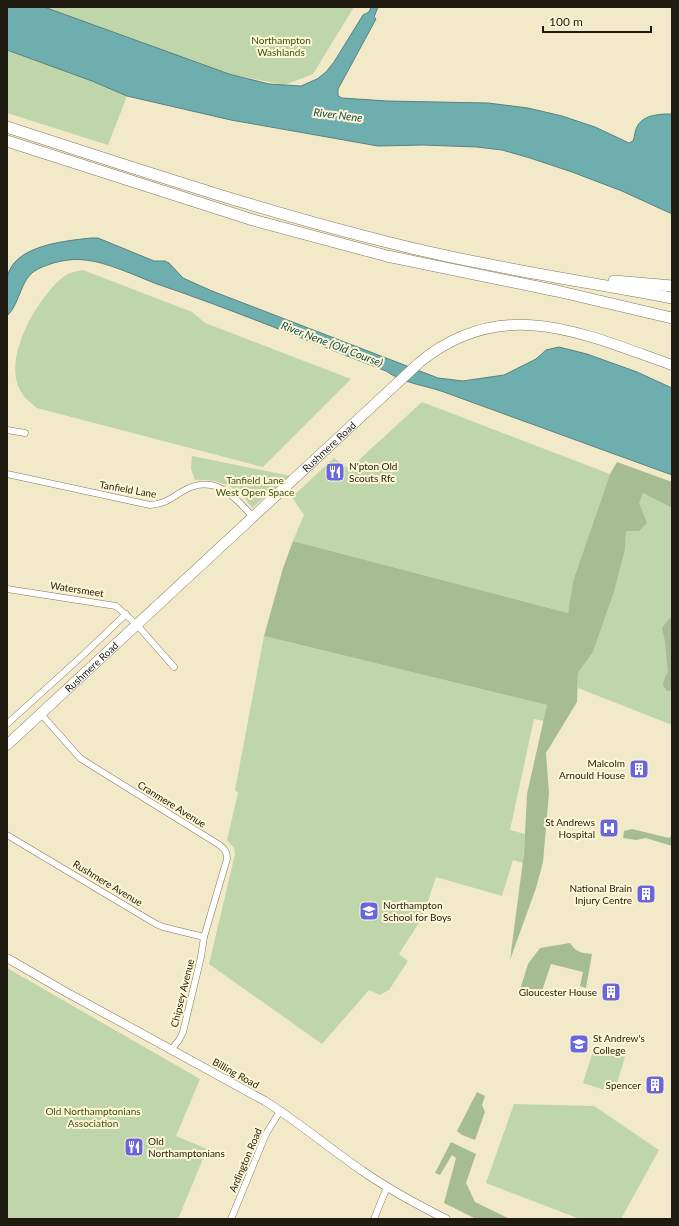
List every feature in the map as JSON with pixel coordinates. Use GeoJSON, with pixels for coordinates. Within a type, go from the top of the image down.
{"type":"FeatureCollection","features":[{"type":"Feature","properties":{"kind":"highway"},"geometry":{"type":"LineString","coordinates":[[7,127],[130,167],[323,226],[435,254],[672,298]]}},
{"type":"Feature","properties":{"kind":"highway"},"geometry":{"type":"LineString","coordinates":[[7,141],[253,220],[387,256],[672,318]]}},
{"type":"Feature","properties":{"kind":"highway"},"geometry":{"type":"LineString","coordinates":[[579,281],[627,282],[672,286]]}},
{"type":"Feature","properties":{"kind":"highway"},"geometry":{"type":"LineString","coordinates":[[557,292],[672,311]]}},
{"type":"Feature","properties":{"kind":"main road","name":"Rushmere Road"},"geometry":{"type":"LineString","coordinates":[[7,745],[400,380],[437,349],[474,331],[496,326],[521,324],[551,327],[578,333],[672,365]]}},
{"type":"Feature","properties":{"kind":"street"},"geometry":{"type":"LineString","coordinates":[[9,438],[9,430],[24,433]]}},
{"type":"Feature","properties":{"kind":"street","name":"Tanfield Lane"},"geometry":{"type":"LineString","coordinates":[[7,474],[150,505],[160,505],[193,486],[207,485],[230,493],[253,517]]}},
{"type":"Feature","properties":{"kind":"street","name":"Watersmeet"},"geometry":{"type":"LineString","coordinates":[[7,589],[112,605],[120,608],[174,667]]}},
{"type":"Feature","properties":{"kind":"street","name":"Rushmere Road"},"geometry":{"type":"LineString","coordinates":[[7,724],[126,614]]}},
{"type":"Feature","properties":{"kind":"street","name":"Cranmere Avenue"},"geometry":{"type":"LineString","coordinates":[[41,714],[80,758],[224,848],[227,853],[227,859],[204,937]]}},
{"type":"Feature","properties":{"kind":"street","name":"Rushmere Avenue"},"geometry":{"type":"LineString","coordinates":[[7,835],[156,924],[204,937]]}},
{"type":"Feature","properties":{"kind":"street","name":"Chipsey Avenue"},"geometry":{"type":"LineString","coordinates":[[171,1050],[184,1032],[201,958],[204,937]]}},
{"type":"Feature","properties":{"kind":"street","name":"Billing Road"},"geometry":{"type":"LineString","coordinates":[[7,958],[280,1110],[387,1188],[443,1218]]}},
{"type":"Feature","properties":{"kind":"street","name":"Ardington Road"},"geometry":{"type":"LineString","coordinates":[[231,1219],[266,1134],[280,1110]]}},
{"type":"Feature","properties":{"kind":"street"},"geometry":{"type":"LineString","coordinates":[[374,1219],[387,1188]]}},
{"type":"Feature","properties":{"kind":"green space","name":"Northampton Washlands"},"geometry":{"type":"Polygon","coordinates":[[[44,7],[354,7],[313,74],[285,85],[229,74],[44,7]]]}},
{"type":"Feature","properties":{"kind":"green space"},"geometry":{"type":"Polygon","coordinates":[[[7,50],[92,81],[127,96],[108,145],[7,113],[7,50]]]}},
{"type":"Feature","properties":{"kind":"green space"},"geometry":{"type":"Polygon","coordinates":[[[83,270],[192,312],[205,323],[351,379],[263,467],[37,408],[21,393],[16,376],[16,361],[20,344],[26,327],[45,296],[66,275],[83,270]]]}},
{"type":"Feature","properties":{"kind":"green space"},"geometry":{"type":"Polygon","coordinates":[[[422,402],[610,474],[573,581],[568,613],[293,541],[304,515],[292,497],[334,458],[349,469],[422,402]]]}},
{"type":"Feature","properties":{"kind":"green space","name":"Tanfield Lane West Open Space"},"geometry":{"type":"Polygon","coordinates":[[[192,456],[291,476],[252,508],[242,495],[224,484],[207,480],[195,480],[191,469],[192,456]]]}},
{"type":"Feature","properties":{"kind":"green space"},"geometry":{"type":"Polygon","coordinates":[[[617,462],[672,482],[672,508],[643,493],[639,503],[647,523],[639,531],[626,531],[625,550],[614,592],[593,652],[578,673],[577,702],[546,753],[549,793],[543,862],[536,888],[510,960],[524,853],[527,794],[547,705],[264,636],[283,568],[293,541],[568,613],[573,581],[610,474],[617,462]]]}},
{"type":"Feature","properties":{"kind":"green space"},"geometry":{"type":"Polygon","coordinates":[[[643,493],[672,508],[672,725],[578,688],[578,673],[593,652],[614,592],[625,550],[626,530],[643,493]]]}},
{"type":"Feature","properties":{"kind":"green space"},"geometry":{"type":"Polygon","coordinates":[[[672,618],[672,690],[667,691],[663,685],[668,672],[665,641],[662,628],[669,619],[672,618]]]}},
{"type":"Feature","properties":{"kind":"green space","name":"Northampton School for Boys"},"geometry":{"type":"Polygon","coordinates":[[[264,636],[547,705],[544,721],[534,719],[510,830],[525,834],[523,863],[513,860],[502,896],[436,877],[422,918],[399,954],[408,961],[389,990],[380,995],[369,990],[322,1044],[209,964],[235,854],[234,848],[227,840],[238,793],[235,790],[264,636]]]}},
{"type":"Feature","properties":{"kind":"green space"},"geometry":{"type":"Polygon","coordinates":[[[632,829],[669,838],[672,835],[672,846],[646,838],[636,840],[623,838],[624,831],[632,829]]]}},
{"type":"Feature","properties":{"kind":"green space"},"geometry":{"type":"Polygon","coordinates":[[[570,943],[579,952],[592,954],[586,988],[580,986],[583,972],[551,964],[540,997],[518,996],[528,964],[540,948],[570,943]]]}},
{"type":"Feature","properties":{"kind":"green space","name":"Old Northamptonians Association"},"geometry":{"type":"Polygon","coordinates":[[[7,968],[200,1079],[176,1136],[207,1149],[178,1219],[7,1219],[7,968]]]}},
{"type":"Feature","properties":{"kind":"green space"},"geometry":{"type":"Polygon","coordinates":[[[594,1048],[625,1057],[614,1093],[583,1083],[594,1048]]]}},
{"type":"Feature","properties":{"kind":"green space"},"geometry":{"type":"Polygon","coordinates":[[[477,1092],[485,1096],[482,1105],[485,1112],[475,1140],[462,1135],[457,1131],[477,1092]]]}},
{"type":"Feature","properties":{"kind":"green space"},"geometry":{"type":"Polygon","coordinates":[[[514,1104],[594,1106],[659,1150],[621,1219],[580,1219],[486,1183],[514,1104]]]}},
{"type":"Feature","properties":{"kind":"green space"},"geometry":{"type":"Polygon","coordinates":[[[451,1142],[476,1154],[466,1183],[475,1202],[510,1219],[476,1219],[444,1203],[456,1158],[452,1155],[440,1175],[435,1173],[451,1142]]]}},
{"type":"Feature","properties":{"kind":"water","name":"River Nene"},"geometry":{"type":"Polygon","coordinates":[[[7,7],[44,7],[229,74],[269,84],[301,86],[317,79],[326,72],[334,62],[363,15],[369,12],[371,7],[378,7],[374,17],[376,19],[338,89],[338,96],[342,98],[387,101],[488,103],[528,108],[562,116],[595,127],[629,143],[633,141],[637,127],[641,121],[654,115],[672,114],[672,214],[622,191],[572,172],[502,150],[477,147],[423,145],[378,146],[231,120],[127,96],[92,81],[7,50],[7,7]]]}},
{"type":"Feature","properties":{"kind":"water","name":"River Nene (Old Course)"},"geometry":{"type":"Polygon","coordinates":[[[98,238],[154,261],[165,261],[169,263],[183,278],[212,291],[438,378],[463,381],[504,375],[536,359],[546,350],[559,347],[587,354],[637,372],[672,388],[672,475],[441,391],[406,381],[386,371],[243,315],[103,263],[94,261],[67,260],[49,264],[38,269],[32,273],[24,284],[12,311],[7,316],[7,278],[11,267],[19,258],[29,252],[55,243],[98,238]]]}},
{"type":"Feature","properties":{"kind":"place","name":"N'pton Old Scouts Rfc"},"geometry":{"type":"Point","coordinates":[335,472]}},
{"type":"Feature","properties":{"kind":"place","name":"Malcolm Arnould House"},"geometry":{"type":"Point","coordinates":[639,769]}},
{"type":"Feature","properties":{"kind":"place","name":"St Andrews Hospital"},"geometry":{"type":"Point","coordinates":[609,828]}},
{"type":"Feature","properties":{"kind":"place","name":"National Brain Injury Centre"},"geometry":{"type":"Point","coordinates":[646,894]}},
{"type":"Feature","properties":{"kind":"place","name":"Northampton School for Boys"},"geometry":{"type":"Point","coordinates":[369,911]}},
{"type":"Feature","properties":{"kind":"place","name":"Gloucester House"},"geometry":{"type":"Point","coordinates":[611,992]}},
{"type":"Feature","properties":{"kind":"place","name":"St Andrew's College"},"geometry":{"type":"Point","coordinates":[579,1044]}},
{"type":"Feature","properties":{"kind":"place","name":"Spencer"},"geometry":{"type":"Point","coordinates":[655,1085]}},
{"type":"Feature","properties":{"kind":"place","name":"Old Northamptonians"},"geometry":{"type":"Point","coordinates":[134,1147]}}]}
